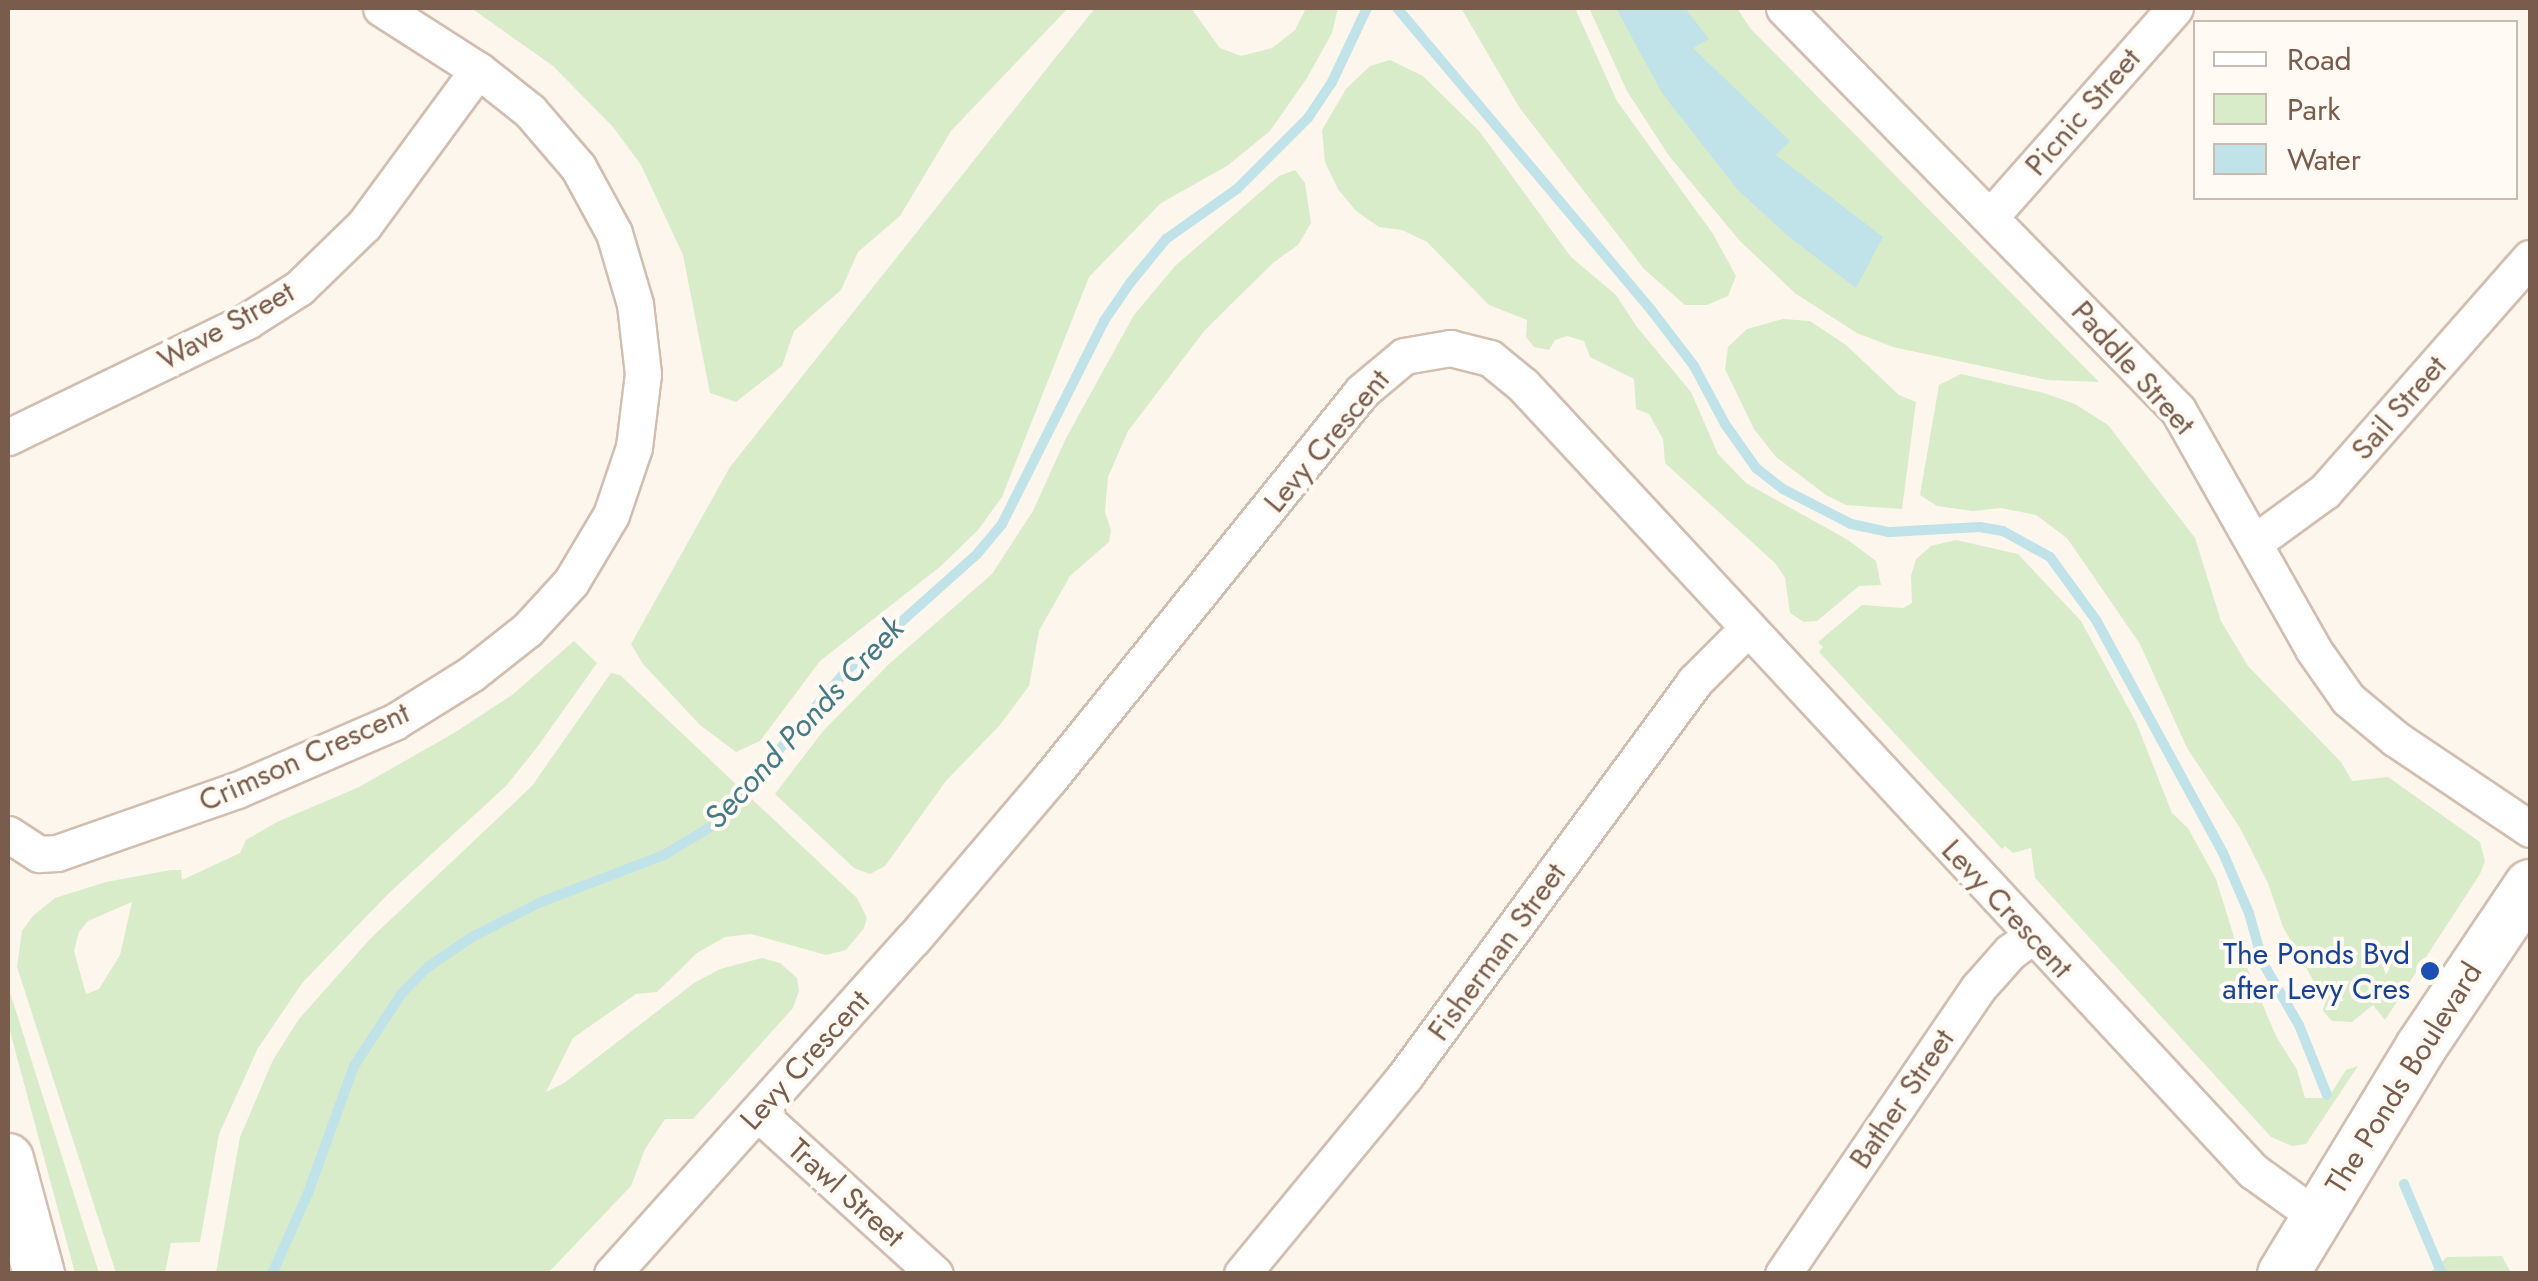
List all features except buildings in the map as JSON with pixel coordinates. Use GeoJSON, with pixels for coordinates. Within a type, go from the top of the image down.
{"type":"FeatureCollection","features":[{"type":"Feature","properties":{"kind":"street","name":"Crimson Crescent"},"geometry":{"type":"LineString","coordinates":[[14,840],[40,854],[56,854],[237,790],[394,722],[470,674],[526,630],[556,600],[594,548],[624,480],[640,410],[640,339],[627,271],[614,233],[578,166],[530,111],[478,70],[380,8]]}},
{"type":"Feature","properties":{"kind":"street","name":"Paddle Street"},"geometry":{"type":"LineString","coordinates":[[1784,8],[2178,410],[2313,649],[2348,699],[2396,739],[2530,829]]}},
{"type":"Feature","properties":{"kind":"street","name":"Picnic Street"},"geometry":{"type":"LineString","coordinates":[[1990,217],[2175,8]]}},
{"type":"Feature","properties":{"kind":"street","name":"Wave Street"},"geometry":{"type":"LineString","coordinates":[[8,437],[247,321],[299,288],[364,225],[478,70]]}},
{"type":"Feature","properties":{"kind":"street","name":"Sail Street"},"geometry":{"type":"LineString","coordinates":[[2255,542],[2325,492],[2530,258]]}},
{"type":"Feature","properties":{"kind":"street","name":"Levy Crescent"},"geometry":{"type":"LineString","coordinates":[[612,1274],[758,1114],[1050,778],[1362,392],[1404,356],[1450,348],[1490,358],[1506,370],[2254,1172],[2316,1217]]}},
{"type":"Feature","properties":{"kind":"street","name":"Fisherman Street"},"geometry":{"type":"LineString","coordinates":[[1242,1274],[1405,1076],[1694,682],[1748,628]]}},
{"type":"Feature","properties":{"kind":"street","name":"The Ponds Boulevard"},"geometry":{"type":"LineString","coordinates":[[2283,1274],[2421,1046],[2530,885]]}},
{"type":"Feature","properties":{"kind":"street","name":"Bather Street"},"geometry":{"type":"LineString","coordinates":[[1783,1274],[1978,988],[2010,952],[2032,936]]}},
{"type":"Feature","properties":{"kind":"street","name":"Trawl Street"},"geometry":{"type":"LineString","coordinates":[[758,1114],[934,1274]]}},
{"type":"Feature","properties":{"kind":"street"},"geometry":{"type":"LineString","coordinates":[[8,1159],[38,1274]]}},
{"type":"Feature","properties":{"kind":"green space"},"geometry":{"type":"Polygon","coordinates":[[[471,8],[1068,8],[951,131],[900,216],[858,252],[841,290],[794,331],[782,366],[736,402],[710,393],[683,255],[641,165],[613,127],[553,66],[471,8]]]}},
{"type":"Feature","properties":{"kind":"green space"},"geometry":{"type":"Polygon","coordinates":[[[1095,8],[1191,8],[1220,48],[1241,56],[1272,48],[1295,30],[1306,8],[1338,8],[1332,33],[1270,131],[1227,166],[1161,203],[1089,277],[1002,497],[978,530],[941,566],[820,661],[760,741],[736,752],[700,725],[643,664],[631,644],[730,467],[1095,8]]]}},
{"type":"Feature","properties":{"kind":"green space"},"geometry":{"type":"Polygon","coordinates":[[[1461,8],[1575,8],[1617,101],[1713,234],[1736,276],[1728,296],[1707,305],[1685,305],[1644,269],[1519,107],[1461,8]]]}},
{"type":"Feature","properties":{"kind":"green space"},"geometry":{"type":"Polygon","coordinates":[[[1589,8],[1737,8],[1750,28],[2099,382],[2047,380],[1893,347],[1857,333],[1796,294],[1740,241],[1669,156],[1627,91],[1589,8]]]}},
{"type":"Feature","properties":{"kind":"green space"},"geometry":{"type":"Polygon","coordinates":[[[1390,60],[1423,76],[1480,132],[1571,257],[1616,295],[1691,392],[1718,454],[1746,483],[1848,540],[1876,561],[1881,585],[1859,586],[1817,621],[1804,622],[1790,613],[1785,578],[1776,564],[1665,463],[1663,439],[1649,414],[1636,409],[1634,379],[1590,357],[1584,341],[1567,336],[1555,340],[1549,350],[1534,347],[1526,337],[1527,320],[1489,305],[1427,242],[1402,230],[1379,227],[1356,211],[1338,189],[1325,162],[1322,130],[1346,89],[1370,66],[1390,60]]]}},
{"type":"Feature","properties":{"kind":"green space"},"geometry":{"type":"Polygon","coordinates":[[[1295,170],[1305,183],[1311,223],[1298,245],[1274,262],[1205,330],[1128,431],[1108,477],[1105,512],[1111,530],[1109,542],[1070,576],[1039,631],[1029,686],[999,726],[945,782],[885,866],[870,874],[854,868],[775,794],[823,731],[889,664],[992,574],[1033,511],[1066,438],[1134,315],[1175,266],[1279,176],[1295,170]]]}},
{"type":"Feature","properties":{"kind":"green space"},"geometry":{"type":"Polygon","coordinates":[[[1783,319],[1810,321],[1846,345],[1899,395],[1916,402],[1902,509],[1846,505],[1826,495],[1776,457],[1754,429],[1725,369],[1728,347],[1747,329],[1783,319]]]}},
{"type":"Feature","properties":{"kind":"green space"},"geometry":{"type":"Polygon","coordinates":[[[1961,374],[2044,393],[2075,404],[2108,425],[2195,538],[2221,621],[2248,666],[2341,762],[2352,781],[2388,777],[2480,842],[2485,861],[2480,874],[2385,1020],[2373,1005],[2352,1022],[2332,1021],[2323,1011],[2317,987],[2283,927],[2268,883],[2240,828],[2187,748],[2140,644],[2067,538],[2036,515],[2001,508],[1973,511],[1937,506],[1920,495],[1939,385],[1961,374]]]}},
{"type":"Feature","properties":{"kind":"green space"},"geometry":{"type":"Polygon","coordinates":[[[1956,540],[2018,554],[2081,621],[2136,722],[2172,813],[2188,828],[2216,879],[2234,937],[2276,1036],[2297,1070],[2305,1098],[2328,1098],[2346,1070],[2358,1066],[2306,1144],[2292,1146],[2271,1137],[2035,878],[2031,848],[2013,853],[2005,846],[2002,849],[1819,652],[1823,647],[1818,642],[1862,605],[1903,608],[1912,603],[1911,576],[1916,559],[1931,546],[1956,540]]]}},
{"type":"Feature","properties":{"kind":"green space"},"geometry":{"type":"Polygon","coordinates":[[[574,641],[597,663],[506,786],[389,893],[303,982],[258,1048],[219,1134],[200,1242],[171,1243],[165,1273],[116,1273],[17,967],[22,931],[55,898],[106,882],[171,870],[181,870],[182,880],[240,853],[246,840],[277,822],[359,787],[512,695],[574,641]],[[132,902],[88,921],[79,932],[74,951],[86,994],[99,989],[120,955],[132,902]]]}},
{"type":"Feature","properties":{"kind":"green space"},"geometry":{"type":"Polygon","coordinates":[[[611,673],[620,675],[857,898],[867,918],[864,928],[846,950],[826,955],[751,934],[725,937],[697,953],[657,992],[636,994],[573,1038],[546,1092],[564,1083],[694,983],[720,969],[762,958],[780,963],[797,978],[799,991],[793,1008],[693,1119],[665,1119],[645,1149],[631,1186],[548,1273],[216,1273],[240,1137],[273,1060],[299,1019],[370,939],[532,786],[611,673]]]}},
{"type":"Feature","properties":{"kind":"green space"},"geometry":{"type":"Polygon","coordinates":[[[8,986],[99,1273],[75,1273],[8,1024],[8,986]]]}},
{"type":"Feature","properties":{"kind":"green space"},"geometry":{"type":"Polygon","coordinates":[[[2502,1256],[2511,1273],[2429,1273],[2447,1257],[2502,1256]]]}},
{"type":"Feature","properties":{"kind":"water"},"geometry":{"type":"Polygon","coordinates":[[[1616,8],[1685,8],[1709,39],[1693,48],[1790,141],[1776,155],[1883,237],[1856,288],[1788,236],[1737,189],[1662,93],[1616,8]]]}},
{"type":"Feature","properties":{"kind":"waterway","name":"Second Ponds Creek"},"geometry":{"type":"LineString","coordinates":[[272,1274],[308,1193],[354,1066],[402,993],[428,967],[472,937],[541,902],[664,855],[717,823],[844,673],[977,554],[1002,524],[1104,321],[1130,283],[1166,239],[1237,189],[1308,118],[1332,82],[1367,8]]}},
{"type":"Feature","properties":{"kind":"waterway"},"geometry":{"type":"LineString","coordinates":[[1397,8],[1652,311],[1694,366],[1725,424],[1756,468],[1783,489],[1851,524],[1890,532],[1980,527],[2003,531],[2050,557],[2096,620],[2223,853],[2249,913],[2263,963],[2299,1025],[2327,1095]]}},
{"type":"Feature","properties":{"kind":"waterway"},"geometry":{"type":"LineString","coordinates":[[2404,1184],[2442,1274]]}},
{"type":"Feature","properties":{"kind":"place","name":"The Ponds Bvd after Levy Cres"},"geometry":{"type":"Point","coordinates":[2430,971]}}]}
